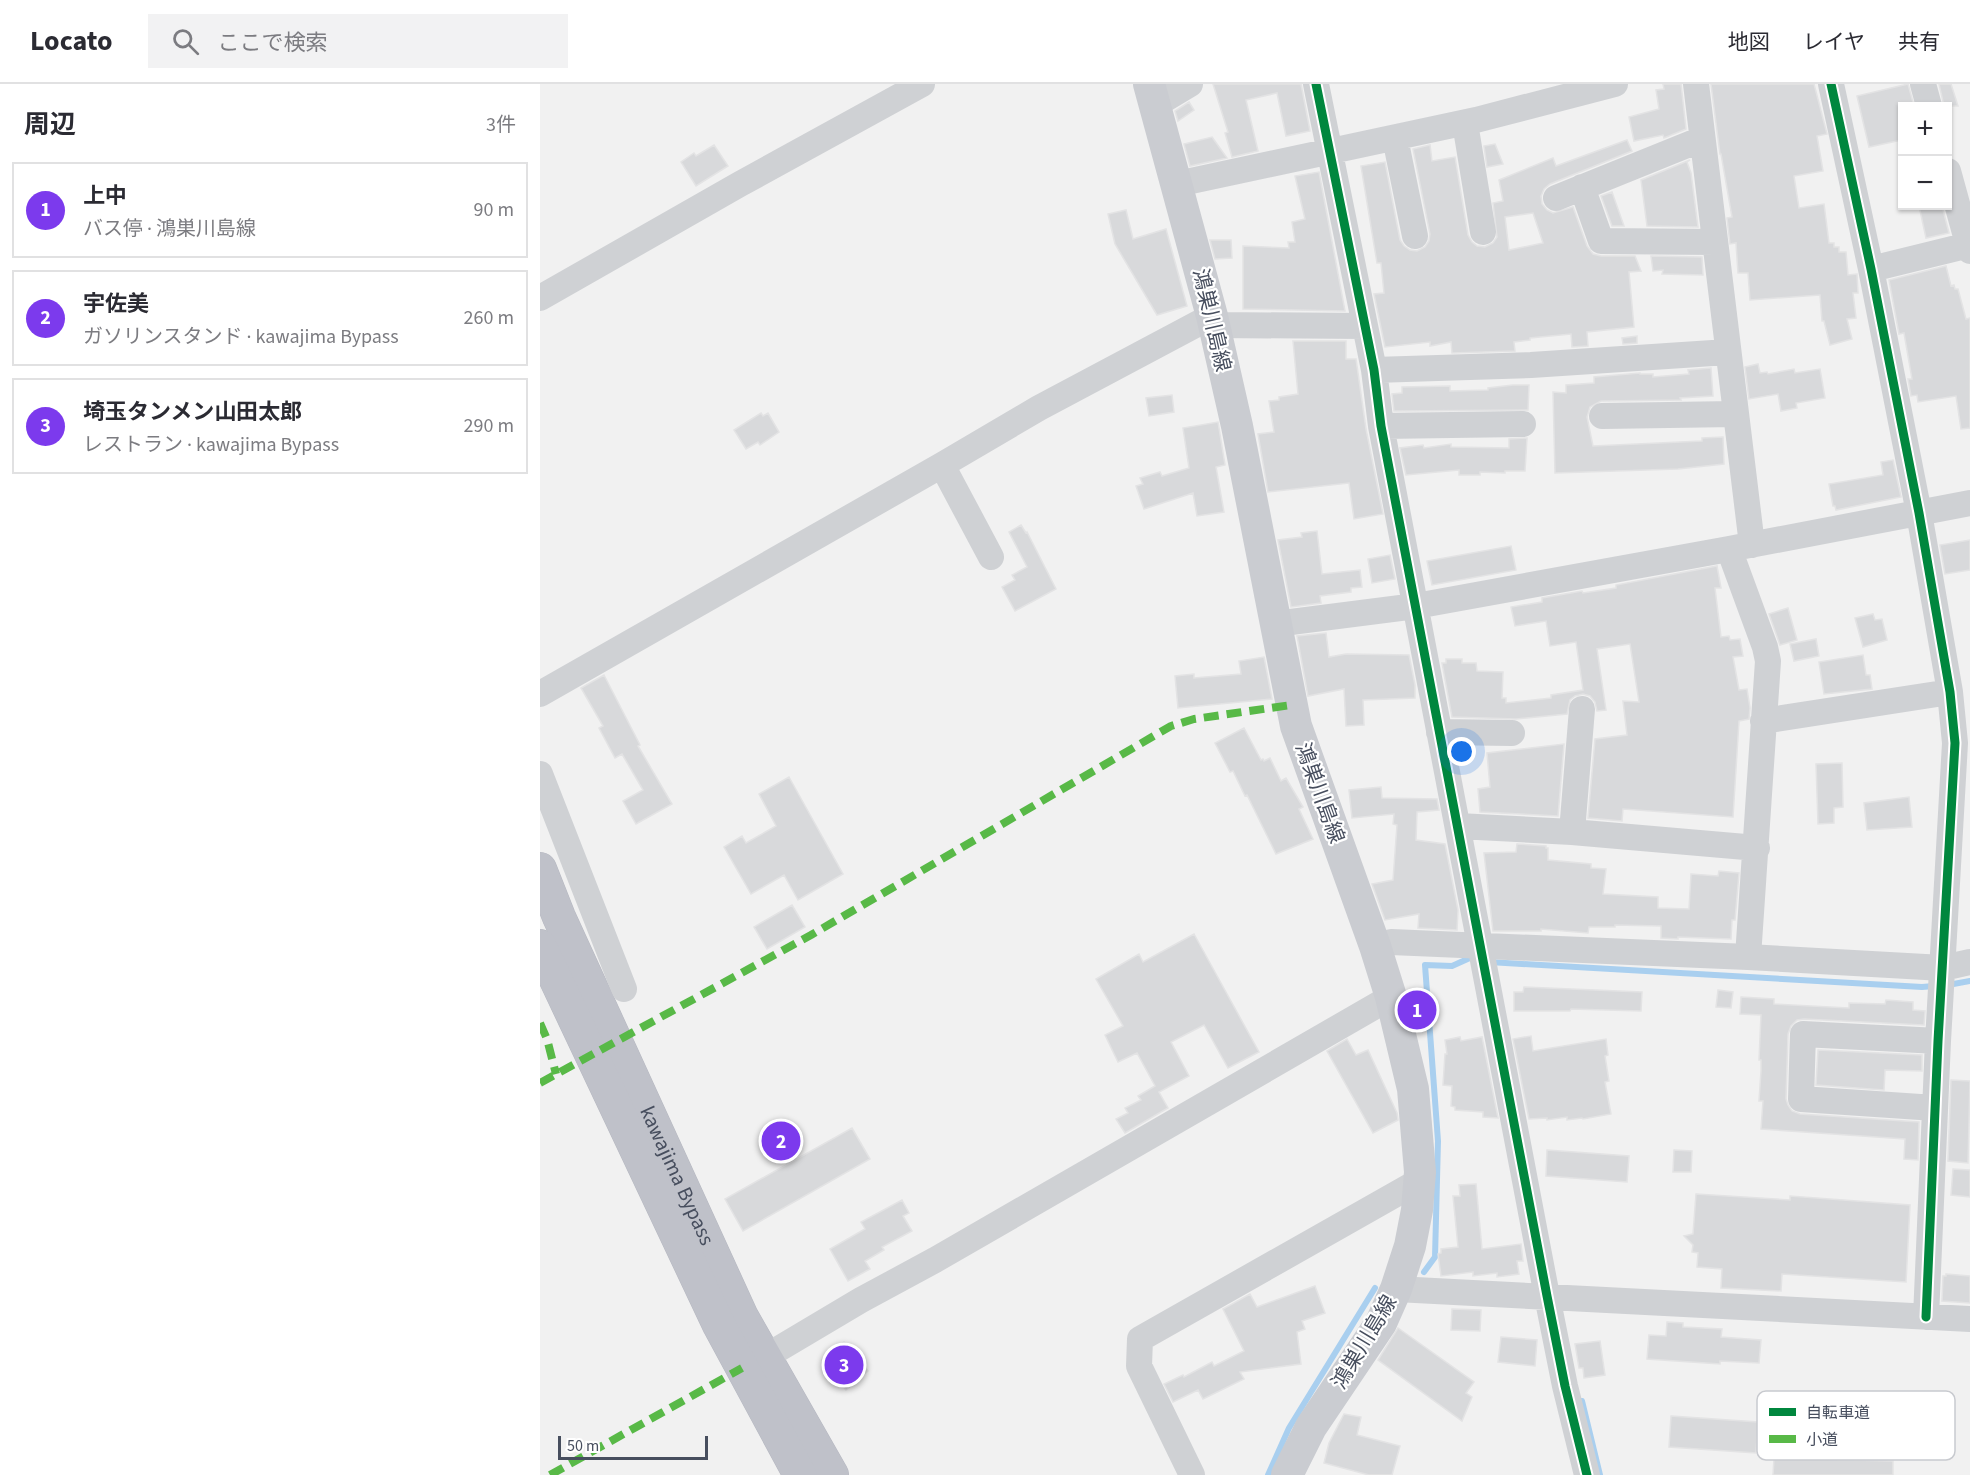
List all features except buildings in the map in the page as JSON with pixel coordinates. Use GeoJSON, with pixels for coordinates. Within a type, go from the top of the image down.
{"type":"FeatureCollection","features":[{"type":"Feature","properties":{"kind":"highway","name":"kawajima Bypass"},"geometry":{"type":"LineString","coordinates":[[540,869],[559,917],[742,1317],[832,1475]]}},
{"type":"Feature","properties":{"kind":"highway","name":"kawajima Bypass"},"geometry":{"type":"LineString","coordinates":[[540,946],[719,1325],[800,1475]]}},
{"type":"Feature","properties":{"kind":"main road","name":"鴻巣川島線"},"geometry":{"type":"LineString","coordinates":[[1152,95],[1213,320],[1237,426],[1296,726],[1375,945],[1391,997],[1413,1089],[1419,1181],[1417,1210],[1410,1246],[1396,1289],[1381,1323],[1311,1427],[1287,1475]]}},
{"type":"Feature","properties":{"kind":"street"},"geometry":{"type":"LineString","coordinates":[[540,298],[922,84]]}},
{"type":"Feature","properties":{"kind":"street"},"geometry":{"type":"LineString","coordinates":[[1152,95],[1190,84]]}},
{"type":"Feature","properties":{"kind":"street"},"geometry":{"type":"LineString","coordinates":[[1316,84],[1374,370],[1382,426],[1546,1296],[1587,1475]]}},
{"type":"Feature","properties":{"kind":"street"},"geometry":{"type":"LineString","coordinates":[[1177,184],[1465,123],[1615,84]]}},
{"type":"Feature","properties":{"kind":"street"},"geometry":{"type":"LineString","coordinates":[[1696,84],[1735,414],[1741,547],[1768,661],[1748,957]]}},
{"type":"Feature","properties":{"kind":"street"},"geometry":{"type":"LineString","coordinates":[[1831,84],[1871,269],[1919,513],[1950,692],[1955,743],[1938,1041],[1926,1317]]}},
{"type":"Feature","properties":{"kind":"street"},"geometry":{"type":"LineString","coordinates":[[1923,84],[1928,102]]}},
{"type":"Feature","properties":{"kind":"street"},"geometry":{"type":"LineString","coordinates":[[1465,123],[1483,232]]}},
{"type":"Feature","properties":{"kind":"street"},"geometry":{"type":"LineString","coordinates":[[1395,138],[1415,236]]}},
{"type":"Feature","properties":{"kind":"street"},"geometry":{"type":"LineString","coordinates":[[1556,198],[1702,139]]}},
{"type":"Feature","properties":{"kind":"street"},"geometry":{"type":"LineString","coordinates":[[1582,188],[1601,241],[1714,242]]}},
{"type":"Feature","properties":{"kind":"street"},"geometry":{"type":"LineString","coordinates":[[1871,269],[1969,248],[1952,188]]}},
{"type":"Feature","properties":{"kind":"street"},"geometry":{"type":"LineString","coordinates":[[540,694],[1039,408],[1213,320],[1365,326]]}},
{"type":"Feature","properties":{"kind":"street"},"geometry":{"type":"LineString","coordinates":[[1374,370],[1530,365],[1728,352]]}},
{"type":"Feature","properties":{"kind":"street"},"geometry":{"type":"LineString","coordinates":[[1602,416],[1735,414]]}},
{"type":"Feature","properties":{"kind":"street"},"geometry":{"type":"LineString","coordinates":[[1382,426],[1523,424]]}},
{"type":"Feature","properties":{"kind":"street"},"geometry":{"type":"LineString","coordinates":[[942,465],[991,557]]}},
{"type":"Feature","properties":{"kind":"street"},"geometry":{"type":"LineString","coordinates":[[1275,624],[1416,606],[1970,503]]}},
{"type":"Feature","properties":{"kind":"street"},"geometry":{"type":"LineString","coordinates":[[1763,721],[1950,692]]}},
{"type":"Feature","properties":{"kind":"street"},"geometry":{"type":"LineString","coordinates":[[1572,832],[1582,709]]}},
{"type":"Feature","properties":{"kind":"street"},"geometry":{"type":"LineString","coordinates":[[1439,732],[1512,733]]}},
{"type":"Feature","properties":{"kind":"street"},"geometry":{"type":"LineString","coordinates":[[540,774],[624,989]]}},
{"type":"Feature","properties":{"kind":"street"},"geometry":{"type":"LineString","coordinates":[[1458,826],[1572,832],[1757,848]]}},
{"type":"Feature","properties":{"kind":"street"},"geometry":{"type":"LineString","coordinates":[[1375,945],[1391,942],[1748,957],[1942,978],[1970,962]]}},
{"type":"Feature","properties":{"kind":"street"},"geometry":{"type":"LineString","coordinates":[[765,1357],[1391,997]]}},
{"type":"Feature","properties":{"kind":"street"},"geometry":{"type":"LineString","coordinates":[[1935,1107],[1801,1099],[1803,1034],[1938,1041]]}},
{"type":"Feature","properties":{"kind":"street"},"geometry":{"type":"LineString","coordinates":[[1192,1475],[1139,1366],[1140,1339],[1419,1181]]}},
{"type":"Feature","properties":{"kind":"street"},"geometry":{"type":"LineString","coordinates":[[1396,1289],[1970,1319]]}},
{"type":"Feature","properties":{"kind":"waterway"},"geometry":{"type":"LineString","coordinates":[[1424,1272],[1435,1257],[1438,1141],[1425,965],[1452,966],[1472,957],[1477,958]]}},
{"type":"Feature","properties":{"kind":"waterway"},"geometry":{"type":"LineString","coordinates":[[1489,962],[1934,986]]}},
{"type":"Feature","properties":{"kind":"waterway"},"geometry":{"type":"LineString","coordinates":[[1948,985],[1970,981]]}},
{"type":"Feature","properties":{"kind":"waterway"},"geometry":{"type":"LineString","coordinates":[[1268,1475],[1289,1428],[1375,1288]]}},
{"type":"Feature","properties":{"kind":"waterway"},"geometry":{"type":"LineString","coordinates":[[1582,1401],[1600,1475]]}},
{"type":"Feature","properties":{"kind":"marked path"},"geometry":{"type":"LineString","coordinates":[[540,1083],[811,935],[1171,726],[1194,719],[1291,705]]}},
{"type":"Feature","properties":{"kind":"marked path"},"geometry":{"type":"LineString","coordinates":[[540,1023],[547,1039],[556,1074]]}},
{"type":"Feature","properties":{"kind":"marked path"},"geometry":{"type":"LineString","coordinates":[[550,1475],[742,1368]]}},
{"type":"Feature","properties":{"kind":"cycle path"},"geometry":{"type":"LineString","coordinates":[[1316,84],[1374,370],[1381,426],[1547,1296],[1565,1386],[1587,1475]]}},
{"type":"Feature","properties":{"kind":"cycle path"},"geometry":{"type":"LineString","coordinates":[[1831,84],[1871,269],[1919,513],[1950,692],[1955,743],[1938,1041],[1926,1317]]}},
{"type":"Feature","properties":{"kind":"place","name":"上中"},"geometry":{"type":"Point","coordinates":[1417,1010]}},
{"type":"Feature","properties":{"kind":"place","name":"宇佐美"},"geometry":{"type":"Point","coordinates":[781,1141]}},
{"type":"Feature","properties":{"kind":"place","name":"埼玉タンメン山田太郎"},"geometry":{"type":"Point","coordinates":[844,1365]}}]}
